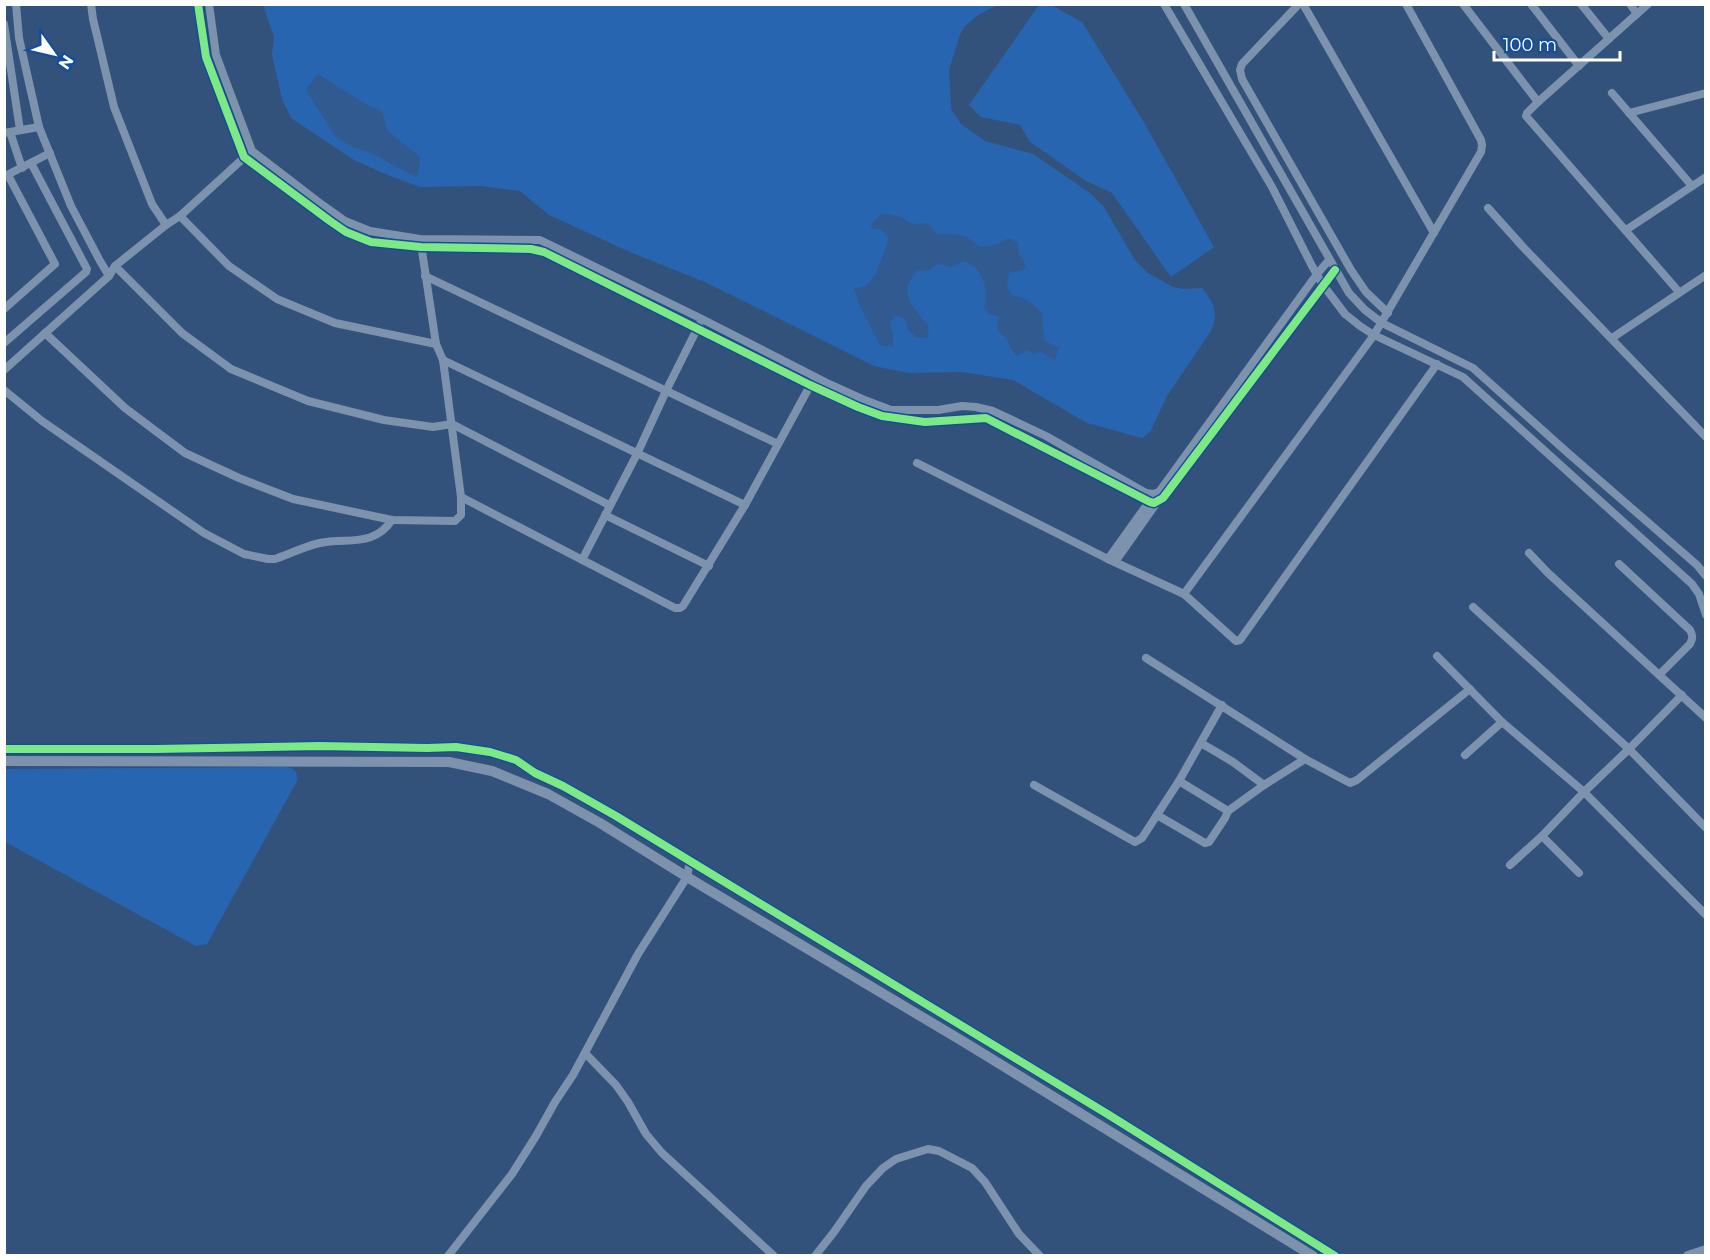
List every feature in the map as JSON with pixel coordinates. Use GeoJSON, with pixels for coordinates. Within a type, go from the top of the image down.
{"type":"FeatureCollection","features":[{"type":"Feature","properties":{"kind":"street"},"geometry":{"type":"LineString","coordinates":[[16,4],[19,38],[39,127],[71,206],[109,276]]}},
{"type":"Feature","properties":{"kind":"street"},"geometry":{"type":"LineString","coordinates":[[91,4],[114,107],[152,204],[166,225]]}},
{"type":"Feature","properties":{"kind":"street"},"geometry":{"type":"LineString","coordinates":[[198,4],[206,57],[244,157],[346,232],[371,242],[538,250],[813,381],[891,411],[938,410],[962,406],[993,411],[1046,436],[1155,497],[1163,498],[1335,270]]}},
{"type":"Feature","properties":{"kind":"street"},"geometry":{"type":"LineString","coordinates":[[208,4],[216,55],[252,151],[345,221],[370,231],[420,243],[540,240],[702,319],[858,407],[882,416],[925,422],[986,418],[1155,497]]}},
{"type":"Feature","properties":{"kind":"street"},"geometry":{"type":"LineString","coordinates":[[1164,4],[1272,187],[1323,285],[1345,314],[1374,335],[1463,377],[1692,584],[1699,594],[1706,615]]}},
{"type":"Feature","properties":{"kind":"street"},"geometry":{"type":"LineString","coordinates":[[1184,4],[1349,293],[1365,310],[1382,323],[1473,368],[1697,565],[1706,576]]}},
{"type":"Feature","properties":{"kind":"street"},"geometry":{"type":"LineString","coordinates":[[1388,314],[1365,292],[1351,270],[1242,79],[1240,70],[1242,64],[1301,4],[1434,233]]}},
{"type":"Feature","properties":{"kind":"street"},"geometry":{"type":"LineString","coordinates":[[1184,594],[1374,335],[1481,152],[1481,140],[1406,4]]}},
{"type":"Feature","properties":{"kind":"street"},"geometry":{"type":"LineString","coordinates":[[1462,4],[1538,102]]}},
{"type":"Feature","properties":{"kind":"street"},"geometry":{"type":"LineString","coordinates":[[1531,4],[1579,66]]}},
{"type":"Feature","properties":{"kind":"street"},"geometry":{"type":"LineString","coordinates":[[1581,4],[1609,39]]}},
{"type":"Feature","properties":{"kind":"street"},"geometry":{"type":"LineString","coordinates":[[1630,4],[1637,14]]}},
{"type":"Feature","properties":{"kind":"street"},"geometry":{"type":"LineString","coordinates":[[1648,4],[1538,102],[1527,113],[1527,118],[1679,292]]}},
{"type":"Feature","properties":{"kind":"street"},"geometry":{"type":"LineString","coordinates":[[4,24],[20,130]]}},
{"type":"Feature","properties":{"kind":"street"},"geometry":{"type":"LineString","coordinates":[[1196,58],[1209,49]]}},
{"type":"Feature","properties":{"kind":"street"},"geometry":{"type":"LineString","coordinates":[[1612,93],[1692,186]]}},
{"type":"Feature","properties":{"kind":"street"},"geometry":{"type":"LineString","coordinates":[[1629,113],[1704,94]]}},
{"type":"Feature","properties":{"kind":"street"},"geometry":{"type":"LineString","coordinates":[[21,168],[7,133],[39,127]]}},
{"type":"Feature","properties":{"kind":"street"},"geometry":{"type":"LineString","coordinates":[[4,370],[109,276],[116,267],[180,216],[252,151]]}},
{"type":"Feature","properties":{"kind":"street"},"geometry":{"type":"LineString","coordinates":[[5,308],[55,264],[6,176],[50,153]]}},
{"type":"Feature","properties":{"kind":"street"},"geometry":{"type":"LineString","coordinates":[[4,343],[86,272],[87,268],[31,163]]}},
{"type":"Feature","properties":{"kind":"street"},"geometry":{"type":"LineString","coordinates":[[1626,230],[1706,177]]}},
{"type":"Feature","properties":{"kind":"street"},"geometry":{"type":"LineString","coordinates":[[1488,208],[1706,437]]}},
{"type":"Feature","properties":{"kind":"street"},"geometry":{"type":"LineString","coordinates":[[180,216],[229,266],[277,299],[335,323],[436,344]]}},
{"type":"Feature","properties":{"kind":"street"},"geometry":{"type":"LineString","coordinates":[[45,333],[125,408],[184,453],[293,499],[392,520],[455,521],[461,515],[461,497],[452,424],[442,360],[436,344],[420,243]]}},
{"type":"Feature","properties":{"kind":"street"},"geometry":{"type":"LineString","coordinates":[[1112,560],[1155,497],[1329,260]]}},
{"type":"Feature","properties":{"kind":"street"},"geometry":{"type":"LineString","coordinates":[[116,267],[182,333],[231,369],[308,401],[351,412],[384,420],[433,427],[452,424],[609,505]]}},
{"type":"Feature","properties":{"kind":"street"},"geometry":{"type":"LineString","coordinates":[[1612,338],[1706,275]]}},
{"type":"Feature","properties":{"kind":"street"},"geometry":{"type":"LineString","coordinates":[[425,276],[778,444]]}},
{"type":"Feature","properties":{"kind":"street"},"geometry":{"type":"LineString","coordinates":[[582,560],[637,454],[702,319]]}},
{"type":"Feature","properties":{"kind":"street"},"geometry":{"type":"LineString","coordinates":[[442,360],[745,506]]}},
{"type":"Feature","properties":{"kind":"street"},"geometry":{"type":"LineString","coordinates":[[918,463],[1184,594],[1236,641],[1243,637],[1437,364]]}},
{"type":"Feature","properties":{"kind":"street"},"geometry":{"type":"LineString","coordinates":[[461,497],[675,608],[683,606],[745,506],[813,381]]}},
{"type":"Feature","properties":{"kind":"street"},"geometry":{"type":"LineString","coordinates":[[4,390],[42,421],[204,533],[244,554],[268,560],[320,543],[358,541],[381,534],[392,520]]}},
{"type":"Feature","properties":{"kind":"street"},"geometry":{"type":"LineString","coordinates":[[605,515],[709,566]]}},
{"type":"Feature","properties":{"kind":"street"},"geometry":{"type":"LineString","coordinates":[[1529,553],[1706,718]]}},
{"type":"Feature","properties":{"kind":"street"},"geometry":{"type":"LineString","coordinates":[[1619,564],[1692,634],[1693,639],[1690,644],[1659,675]]}},
{"type":"Feature","properties":{"kind":"street"},"geometry":{"type":"LineString","coordinates":[[1473,607],[1629,749],[1706,828]]}},
{"type":"Feature","properties":{"kind":"street"},"geometry":{"type":"LineString","coordinates":[[1437,656],[1502,722],[1584,792],[1706,915]]}},
{"type":"Feature","properties":{"kind":"street"},"geometry":{"type":"LineString","coordinates":[[1146,658],[1305,759],[1350,783],[1357,780],[1470,689]]}},
{"type":"Feature","properties":{"kind":"street"},"geometry":{"type":"LineString","coordinates":[[1510,865],[1542,836],[1682,695]]}},
{"type":"Feature","properties":{"kind":"street"},"geometry":{"type":"LineString","coordinates":[[1034,785],[1135,842],[1142,838],[1179,781],[1222,705]]}},
{"type":"Feature","properties":{"kind":"street"},"geometry":{"type":"LineString","coordinates":[[1465,755],[1502,722]]}},
{"type":"Feature","properties":{"kind":"street"},"geometry":{"type":"LineString","coordinates":[[1201,743],[1233,762],[1264,785]]}},
{"type":"Feature","properties":{"kind":"street"},"geometry":{"type":"LineString","coordinates":[[4,749],[456,747],[490,752],[516,760],[535,773],[608,811],[1119,1121],[1335,1256]]}},
{"type":"Feature","properties":{"kind":"street"},"geometry":{"type":"LineString","coordinates":[[114,749],[114,762]]}},
{"type":"Feature","properties":{"kind":"street"},"geometry":{"type":"LineString","coordinates":[[1157,815],[1207,843],[1228,811],[1305,759]]}},
{"type":"Feature","properties":{"kind":"street"},"geometry":{"type":"LineString","coordinates":[[4,762],[449,762],[492,771],[548,794],[600,823],[1313,1256]]}},
{"type":"Feature","properties":{"kind":"street"},"geometry":{"type":"LineString","coordinates":[[1179,781],[1228,811]]}},
{"type":"Feature","properties":{"kind":"street"},"geometry":{"type":"LineString","coordinates":[[1542,836],[1579,873]]}},
{"type":"Feature","properties":{"kind":"street"},"geometry":{"type":"LineString","coordinates":[[448,1256],[512,1174],[536,1136],[573,1075],[638,954],[687,877],[690,861]]}},
{"type":"Feature","properties":{"kind":"street"},"geometry":{"type":"LineString","coordinates":[[585,1053],[616,1085],[646,1134],[662,1153],[774,1256]]}},
{"type":"Feature","properties":{"kind":"street"},"geometry":{"type":"LineString","coordinates":[[815,1256],[866,1186],[883,1167],[896,1159],[928,1149],[939,1151],[972,1168],[985,1182],[1018,1234],[1040,1256]]}},
{"type":"Feature","properties":{"kind":"street"},"geometry":{"type":"LineString","coordinates":[[1689,1256],[1706,1250]]}},
{"type":"Feature","properties":{"kind":"shaded area"},"geometry":{"type":"Polygon","coordinates":[[[263,5],[998,5],[978,15],[964,27],[960,35],[949,70],[951,109],[961,124],[985,141],[1033,154],[1090,193],[1104,207],[1135,260],[1148,273],[1173,287],[1202,288],[1214,308],[1215,319],[1211,331],[1167,396],[1150,432],[1142,438],[1087,423],[1013,380],[962,372],[908,373],[874,366],[705,282],[630,252],[549,215],[520,191],[481,186],[420,187],[354,160],[291,118],[282,99],[272,55],[274,37],[263,5]]]}},
{"type":"Feature","properties":{"kind":"shaded area"},"geometry":{"type":"Polygon","coordinates":[[[1039,5],[1051,5],[1082,22],[1142,119],[1214,247],[1171,277],[1112,193],[1086,181],[1030,142],[1020,125],[981,117],[969,105],[1039,5]]]}},
{"type":"Feature","properties":{"kind":"shaded area"},"geometry":{"type":"Polygon","coordinates":[[[318,74],[369,106],[382,111],[387,130],[420,157],[416,177],[369,152],[352,147],[335,136],[306,90],[318,74]]]}},
{"type":"Feature","properties":{"kind":"shaded area"},"geometry":{"type":"Polygon","coordinates":[[[881,214],[901,217],[912,224],[927,223],[937,234],[964,236],[980,247],[991,246],[1007,239],[1018,243],[1019,254],[1027,267],[1009,273],[1007,287],[1012,295],[1029,302],[1043,315],[1042,326],[1045,341],[1059,348],[1055,360],[1041,352],[1033,354],[1027,350],[1017,356],[1010,348],[1007,339],[997,330],[998,316],[989,314],[984,307],[986,297],[982,277],[975,267],[963,261],[952,267],[938,264],[928,271],[917,271],[911,279],[908,294],[913,307],[929,327],[927,338],[917,338],[908,330],[905,319],[896,315],[890,323],[893,347],[880,345],[858,302],[854,288],[862,287],[873,278],[889,238],[881,229],[872,229],[871,224],[881,214]]]}},
{"type":"Feature","properties":{"kind":"shaded area"},"geometry":{"type":"Polygon","coordinates":[[[287,767],[295,771],[297,781],[207,944],[196,946],[5,842],[4,769],[287,767]]]}},
{"type":"Feature","properties":{"kind":"cycle path"},"geometry":{"type":"LineString","coordinates":[[198,4],[206,57],[244,157],[346,232],[371,242],[421,247],[531,249],[544,252],[858,407],[882,416],[925,422],[986,418],[1154,503],[1163,498],[1335,270]]}},
{"type":"Feature","properties":{"kind":"cycle path"},"geometry":{"type":"LineString","coordinates":[[4,749],[456,747],[490,752],[516,760],[535,773],[616,816],[1109,1115],[1335,1256]]}}]}
